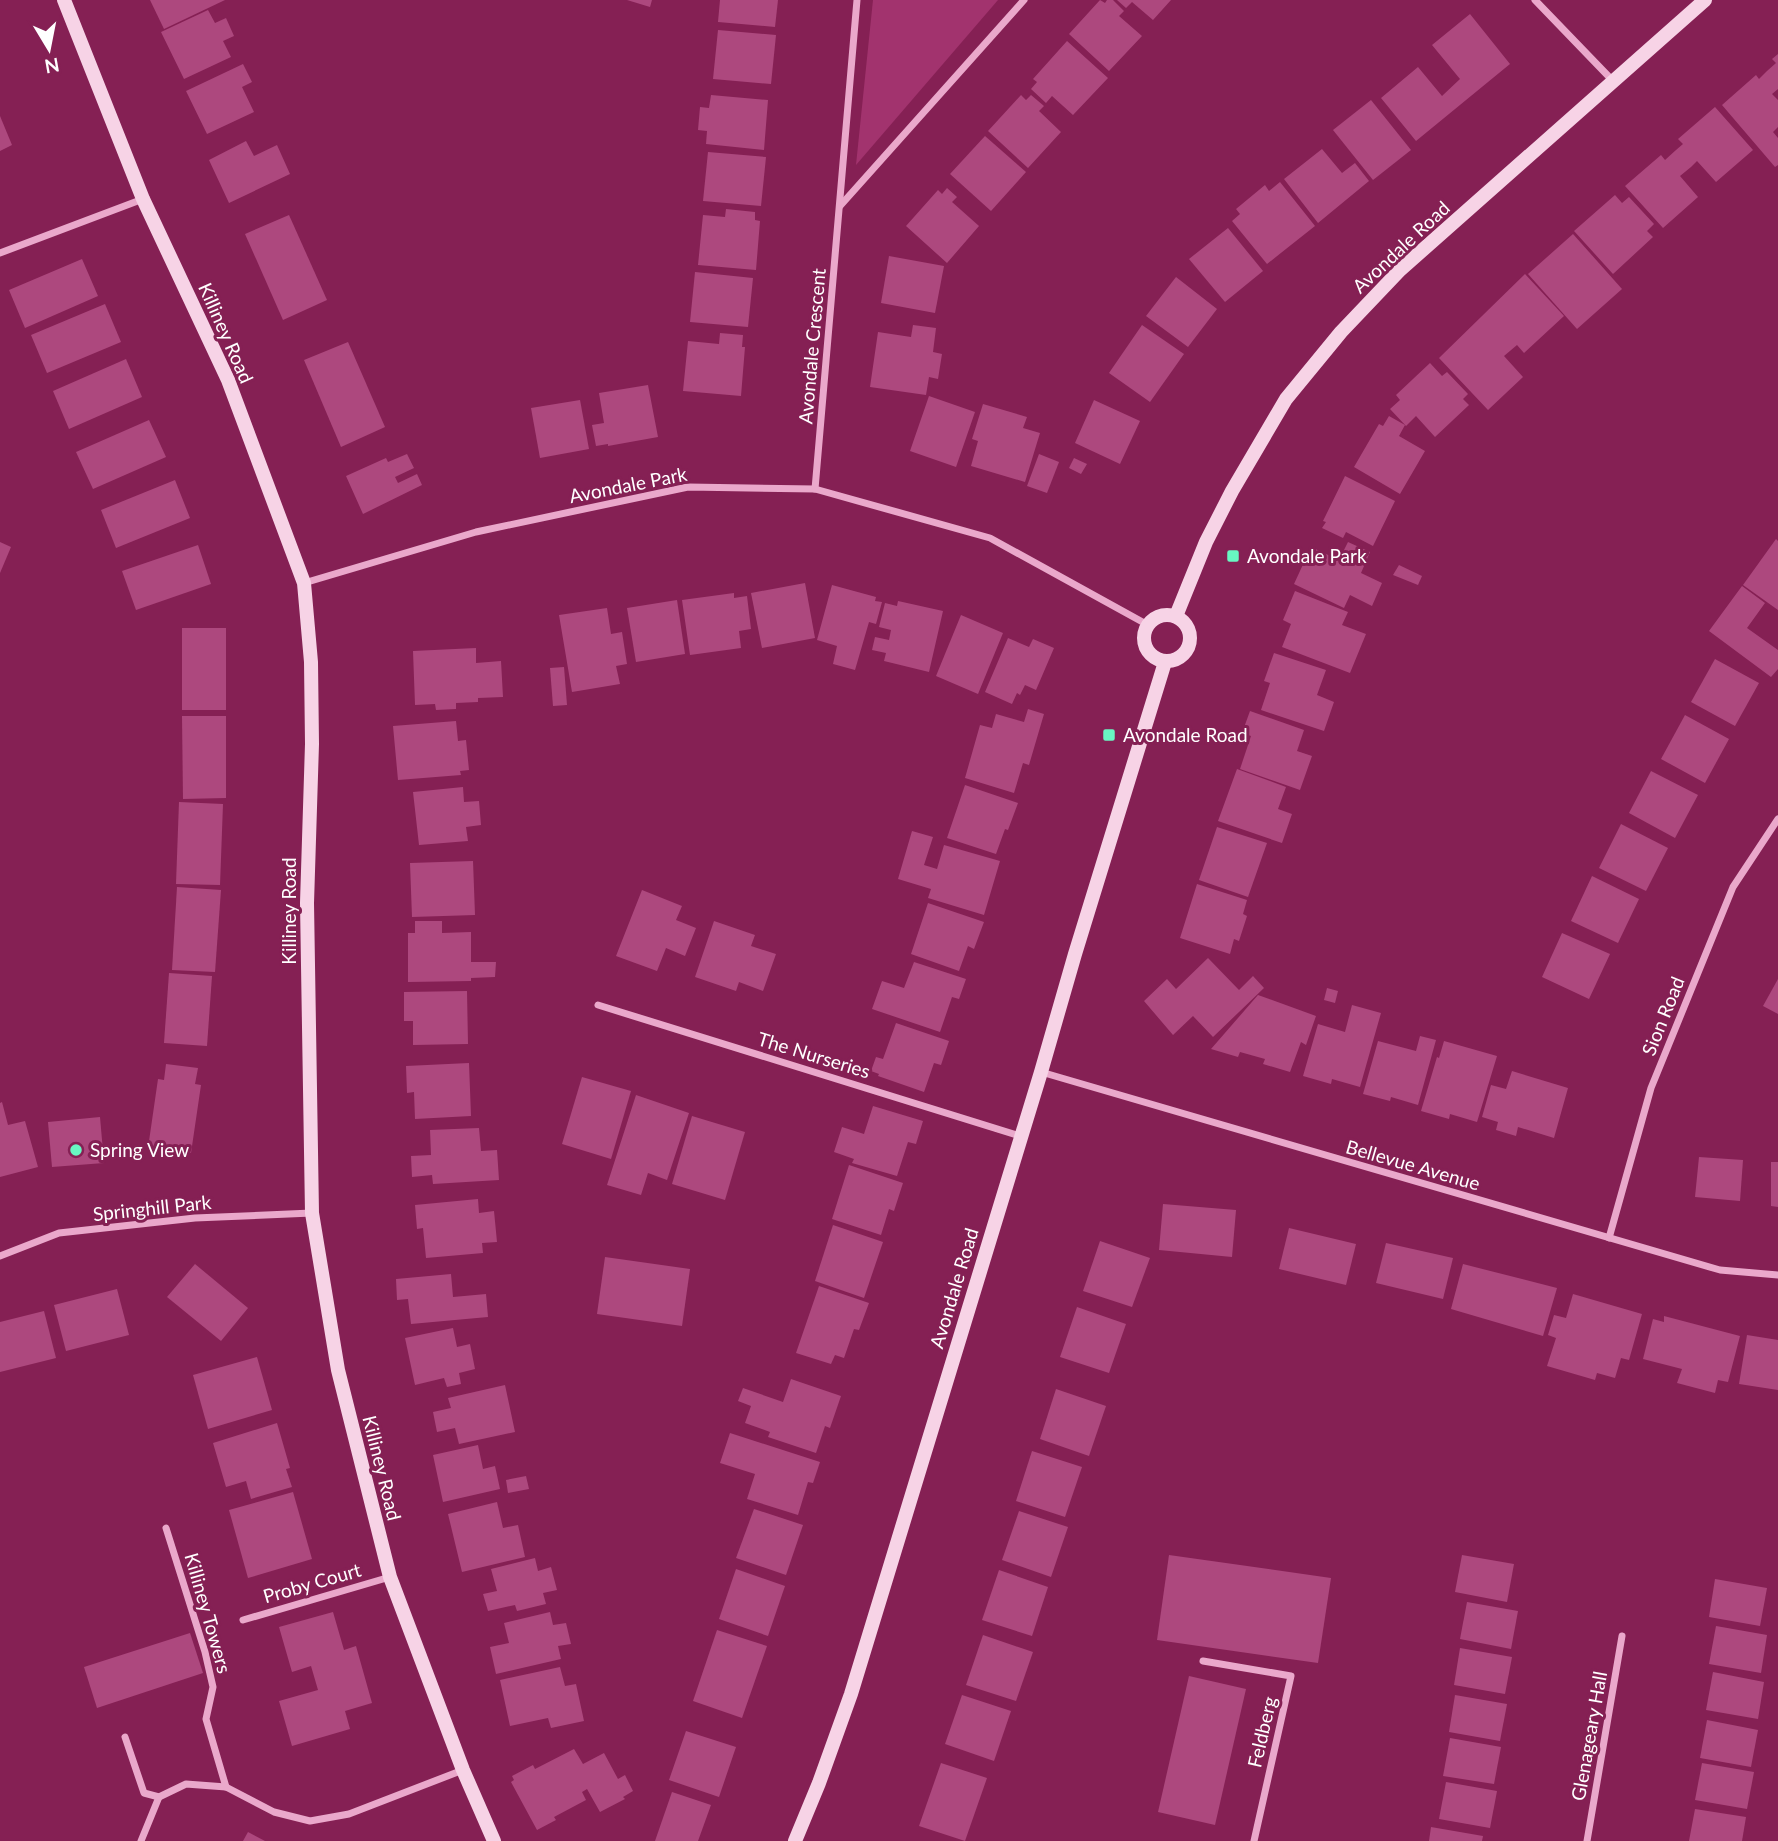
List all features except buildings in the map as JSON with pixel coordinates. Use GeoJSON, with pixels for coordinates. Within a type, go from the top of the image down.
{"type":"FeatureCollection","features":[{"type":"Feature","properties":{"kind":"street","name":"Killiney Road"},"geometry":{"type":"LineString","coordinates":[[64,0],[143,199],[228,380],[304,583],[311,662],[312,744],[307,903],[312,1213],[338,1370],[390,1577],[463,1770],[494,1841]]}},
{"type":"Feature","properties":{"kind":"street","name":"Avondale Crescent"},"geometry":{"type":"LineString","coordinates":[[815,489],[858,0]]}},
{"type":"Feature","properties":{"kind":"street"},"geometry":{"type":"LineString","coordinates":[[840,206],[1024,0]]}},
{"type":"Feature","properties":{"kind":"street"},"geometry":{"type":"LineString","coordinates":[[1535,0],[1614,82]]}},
{"type":"Feature","properties":{"kind":"street","name":"Avondale Road"},"geometry":{"type":"LineString","coordinates":[[1172,615],[1227,501],[1286,399],[1341,332],[1400,270],[1705,0]]}},
{"type":"Feature","properties":{"kind":"street"},"geometry":{"type":"LineString","coordinates":[[0,253],[143,199]]}},
{"type":"Feature","properties":{"kind":"street","name":"Avondale Park"},"geometry":{"type":"LineString","coordinates":[[304,583],[476,532],[688,487],[815,489],[990,538],[1148,625]]}},
{"type":"Feature","properties":{"kind":"street"},"geometry":{"type":"LineString","coordinates":[[1172,615],[1187,625],[1191,640],[1185,653],[1180,658],[1165,662],[1151,655],[1144,641],[1148,625],[1160,616],[1172,615]]}},
{"type":"Feature","properties":{"kind":"street","name":"Avondale Road"},"geometry":{"type":"LineString","coordinates":[[795,1841],[820,1783],[851,1694],[1165,662]]}},
{"type":"Feature","properties":{"kind":"street","name":"Sion Road"},"geometry":{"type":"LineString","coordinates":[[1609,1238],[1651,1088],[1661,1063],[1733,887],[1778,819]]}},
{"type":"Feature","properties":{"kind":"street","name":"The Nurseries"},"geometry":{"type":"LineString","coordinates":[[598,1005],[1020,1136]]}},
{"type":"Feature","properties":{"kind":"street","name":"Bellevue Avenue"},"geometry":{"type":"LineString","coordinates":[[1041,1072],[1720,1270],[1778,1275]]}},
{"type":"Feature","properties":{"kind":"street","name":"Springhill Park"},"geometry":{"type":"LineString","coordinates":[[0,1256],[59,1233],[195,1218],[312,1213]]}},
{"type":"Feature","properties":{"kind":"street","name":"Killiney Towers"},"geometry":{"type":"LineString","coordinates":[[166,1528],[213,1686],[206,1719],[226,1787]]}},
{"type":"Feature","properties":{"kind":"street","name":"Proby Court"},"geometry":{"type":"LineString","coordinates":[[243,1619],[390,1577]]}},
{"type":"Feature","properties":{"kind":"street","name":"Glenageary Hall"},"geometry":{"type":"LineString","coordinates":[[1587,1841],[1622,1636]]}},
{"type":"Feature","properties":{"kind":"street","name":"Feldberg"},"geometry":{"type":"LineString","coordinates":[[1203,1661],[1291,1676],[1254,1841]]}},
{"type":"Feature","properties":{"kind":"street"},"geometry":{"type":"LineString","coordinates":[[125,1737],[144,1793],[159,1797],[186,1784],[226,1787],[274,1812],[310,1821],[349,1814],[463,1770]]}},
{"type":"Feature","properties":{"kind":"street"},"geometry":{"type":"LineString","coordinates":[[141,1841],[159,1797]]}},
{"type":"Feature","properties":{"kind":"shaded area"},"geometry":{"type":"Polygon","coordinates":[[[873,0],[998,0],[856,165],[873,0]]]}},
{"type":"Feature","properties":{"kind":"place","name":"Avondale Park"},"geometry":{"type":"Point","coordinates":[1233,556]}},
{"type":"Feature","properties":{"kind":"place","name":"Avondale Road"},"geometry":{"type":"Point","coordinates":[1109,735]}},
{"type":"Feature","properties":{"kind":"place","name":"Spring View"},"geometry":{"type":"Point","coordinates":[76,1150]}}]}
